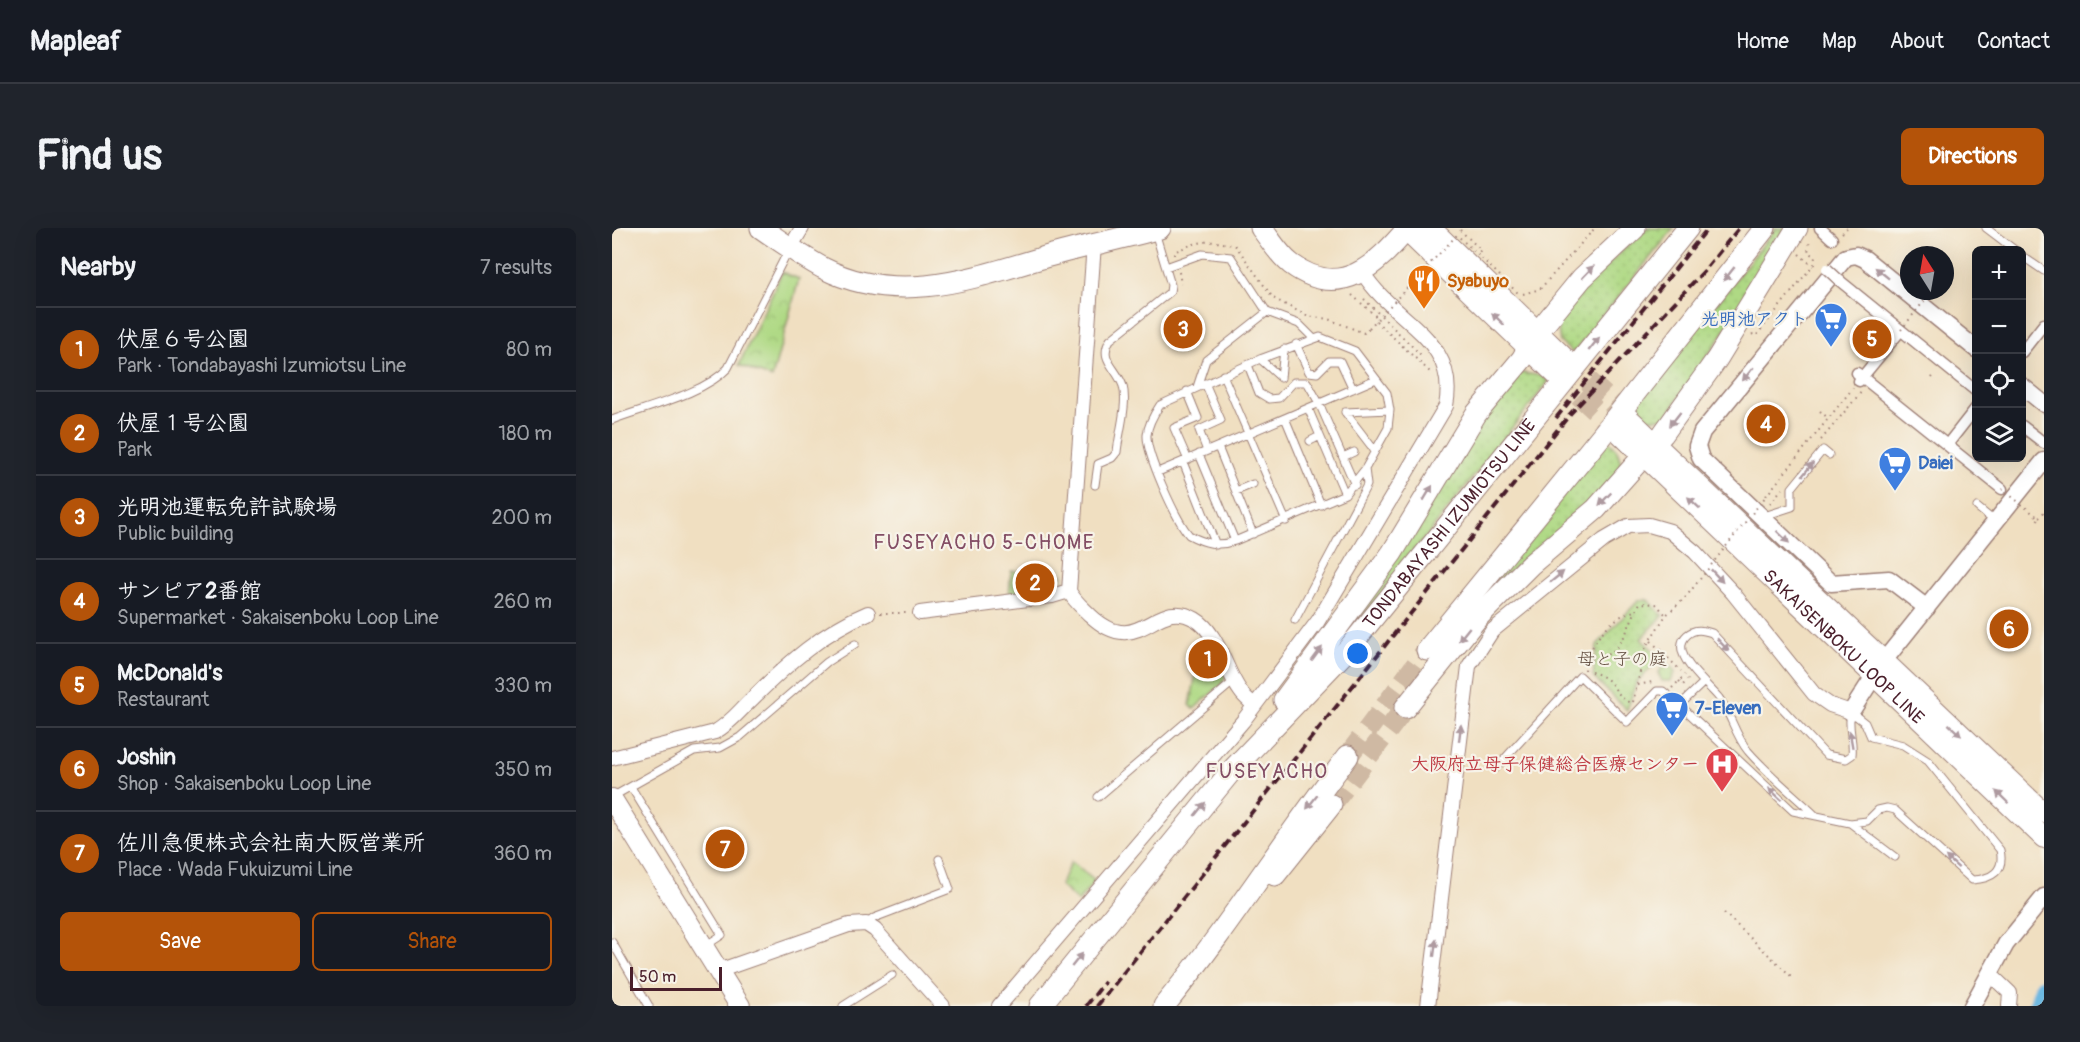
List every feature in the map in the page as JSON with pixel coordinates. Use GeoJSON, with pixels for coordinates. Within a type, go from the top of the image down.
{"type":"FeatureCollection","features":[{"type":"Feature","properties":{"kind":"main road"},"geometry":{"type":"LineString","coordinates":[[761,228],[790,248],[847,278],[890,287],[915,288],[955,283],[1094,244],[1158,229]]}},
{"type":"Feature","properties":{"kind":"main road"},"geometry":{"type":"LineString","coordinates":[[1261,228],[1289,263],[1310,274],[1326,278],[1363,273],[1406,229],[1561,367]]}},
{"type":"Feature","properties":{"kind":"main road"},"geometry":{"type":"LineString","coordinates":[[1430,228],[1533,341]]}},
{"type":"Feature","properties":{"kind":"main road"},"geometry":{"type":"LineString","coordinates":[[1233,769],[1392,553],[1476,414],[1582,278],[1635,228]]}},
{"type":"Feature","properties":{"kind":"main road","name":"TONDABAYASHI IZUMIOTSU LINE"},"geometry":{"type":"LineString","coordinates":[[1040,1006],[1233,769],[1348,649],[1688,228]]}},
{"type":"Feature","properties":{"kind":"main road"},"geometry":{"type":"LineString","coordinates":[[1427,650],[1602,435],[1765,228]]}},
{"type":"Feature","properties":{"kind":"main road"},"geometry":{"type":"LineString","coordinates":[[1406,708],[1478,617],[1506,604],[1649,450],[1810,230]]}},
{"type":"Feature","properties":{"kind":"main road"},"geometry":{"type":"LineString","coordinates":[[1621,423],[1649,450]]}},
{"type":"Feature","properties":{"kind":"main road","name":"SAKAISENBOKU LOOP LINE"},"geometry":{"type":"LineString","coordinates":[[1649,450],[1878,668],[2044,838]]}},
{"type":"Feature","properties":{"kind":"main road","name":"SAKAISENBOKU LOOP LINE"},"geometry":{"type":"LineString","coordinates":[[1878,668],[2044,813]]}},
{"type":"Feature","properties":{"kind":"main road"},"geometry":{"type":"LineString","coordinates":[[1181,985],[1298,820],[1348,756]]}},
{"type":"Feature","properties":{"kind":"main road"},"geometry":{"type":"LineString","coordinates":[[612,798],[740,1006]]}},
{"type":"Feature","properties":{"kind":"main road"},"geometry":{"type":"LineString","coordinates":[[1164,1006],[1265,889],[1331,805]]}},
{"type":"Feature","properties":{"kind":"street"},"geometry":{"type":"LineString","coordinates":[[790,248],[802,228]]}},
{"type":"Feature","properties":{"kind":"street"},"geometry":{"type":"LineString","coordinates":[[1810,230],[1833,239]]}},
{"type":"Feature","properties":{"kind":"street"},"geometry":{"type":"LineString","coordinates":[[1094,244],[1069,591],[1099,623],[1115,632],[1136,631],[1160,617],[1180,613],[1195,619],[1208,631],[1241,693],[1254,705]]}},
{"type":"Feature","properties":{"kind":"street"},"geometry":{"type":"LineString","coordinates":[[1927,608],[1889,579],[1831,583],[1701,459],[1697,446],[1702,432],[1846,257],[1856,255],[1865,259],[1972,345]]}},
{"type":"Feature","properties":{"kind":"street"},"geometry":{"type":"LineString","coordinates":[[1827,269],[1972,387]]}},
{"type":"Feature","properties":{"kind":"street"},"geometry":{"type":"LineString","coordinates":[[999,1006],[1254,705],[1318,621],[1446,405],[1450,386],[1447,368],[1438,351],[1373,289],[1363,273]]}},
{"type":"Feature","properties":{"kind":"street"},"geometry":{"type":"LineString","coordinates":[[2026,347],[2044,324]]}},
{"type":"Feature","properties":{"kind":"street"},"geometry":{"type":"LineString","coordinates":[[1901,330],[1860,381],[2002,489]]}},
{"type":"Feature","properties":{"kind":"street"},"geometry":{"type":"LineString","coordinates":[[2026,389],[2044,404]]}},
{"type":"Feature","properties":{"kind":"street"},"geometry":{"type":"LineString","coordinates":[[1947,445],[1972,414]]}},
{"type":"Feature","properties":{"kind":"street"},"geometry":{"type":"LineString","coordinates":[[2026,429],[2044,443]]}},
{"type":"Feature","properties":{"kind":"street"},"geometry":{"type":"LineString","coordinates":[[1428,1006],[1469,666],[1492,631],[1506,604],[1628,526],[1649,525],[1670,531],[1695,552],[1732,593],[1815,694],[1830,705],[1851,712],[1878,668],[2044,461]]}},
{"type":"Feature","properties":{"kind":"street"},"geometry":{"type":"LineString","coordinates":[[920,613],[1052,596],[1069,591]]}},
{"type":"Feature","properties":{"kind":"street"},"geometry":{"type":"LineString","coordinates":[[612,758],[715,732],[730,723],[751,699],[822,639],[868,613]]}},
{"type":"Feature","properties":{"kind":"street"},"geometry":{"type":"LineString","coordinates":[[1972,1006],[2006,944],[2044,897]]}},
{"type":"Feature","properties":{"kind":"street"},"geometry":{"type":"LineString","coordinates":[[718,971],[849,925],[866,924],[875,930],[943,1006]]}},
{"type":"Feature","properties":{"kind":"street"},"geometry":{"type":"LineString","coordinates":[[1989,973],[2010,993],[2009,1006]]}},
{"type":"Feature","properties":{"kind":"lane"},"geometry":{"type":"LineString","coordinates":[[1986,228],[2010,246]]}},
{"type":"Feature","properties":{"kind":"lane"},"geometry":{"type":"LineString","coordinates":[[1095,485],[1098,464],[1112,458],[1117,452],[1124,394],[1122,383],[1106,358],[1105,348],[1110,340],[1170,292],[1171,285],[1158,229]]}},
{"type":"Feature","properties":{"kind":"lane"},"geometry":{"type":"LineString","coordinates":[[612,420],[690,392],[722,375],[728,368],[790,248]]}},
{"type":"Feature","properties":{"kind":"lane"},"geometry":{"type":"LineString","coordinates":[[1166,267],[1202,254],[1231,257],[1267,312],[1299,324],[1312,338]]}},
{"type":"Feature","properties":{"kind":"lane"},"geometry":{"type":"LineString","coordinates":[[2026,259],[2044,271]]}},
{"type":"Feature","properties":{"kind":"lane"},"geometry":{"type":"LineString","coordinates":[[1197,387],[1206,360],[1267,312]]}},
{"type":"Feature","properties":{"kind":"lane"},"geometry":{"type":"LineString","coordinates":[[1312,338],[1328,339],[1355,351],[1387,393],[1390,410],[1388,428],[1365,469],[1345,494],[1235,541],[1216,544],[1201,542],[1184,529],[1149,451],[1147,434],[1151,419],[1160,405],[1187,391],[1312,338]]}},
{"type":"Feature","properties":{"kind":"lane"},"geometry":{"type":"LineString","coordinates":[[1296,344],[1309,372],[1317,373],[1329,362],[1340,361],[1353,388]]}},
{"type":"Feature","properties":{"kind":"lane"},"geometry":{"type":"LineString","coordinates":[[1260,359],[1281,378],[1284,350]]}},
{"type":"Feature","properties":{"kind":"lane"},"geometry":{"type":"LineString","coordinates":[[1248,365],[1259,393],[1264,398],[1279,398],[1294,382],[1307,382],[1319,403],[1355,484]]}},
{"type":"Feature","properties":{"kind":"lane"},"geometry":{"type":"LineString","coordinates":[[1223,375],[1286,521]]}},
{"type":"Feature","properties":{"kind":"lane"},"geometry":{"type":"LineString","coordinates":[[1158,472],[1376,379]]}},
{"type":"Feature","properties":{"kind":"lane"},"geometry":{"type":"LineString","coordinates":[[1205,383],[1221,420],[1199,430],[1207,451]]}},
{"type":"Feature","properties":{"kind":"lane"},"geometry":{"type":"LineString","coordinates":[[1187,391],[1198,418],[1174,429],[1216,544]]}},
{"type":"Feature","properties":{"kind":"lane"},"geometry":{"type":"LineString","coordinates":[[1308,408],[1345,494]]}},
{"type":"Feature","properties":{"kind":"lane"},"geometry":{"type":"LineString","coordinates":[[1375,451],[1346,412],[1390,410]]}},
{"type":"Feature","properties":{"kind":"lane"},"geometry":{"type":"LineString","coordinates":[[1285,418],[1321,505]]}},
{"type":"Feature","properties":{"kind":"lane"},"geometry":{"type":"LineString","coordinates":[[1310,441],[1320,436]]}},
{"type":"Feature","properties":{"kind":"lane"},"geometry":{"type":"LineString","coordinates":[[1218,447],[1253,534]]}},
{"type":"Feature","properties":{"kind":"lane"},"geometry":{"type":"LineString","coordinates":[[1762,517],[1792,507],[1792,488],[1823,450],[1829,455]]}},
{"type":"Feature","properties":{"kind":"lane"},"geometry":{"type":"LineString","coordinates":[[1343,457],[1354,452]]}},
{"type":"Feature","properties":{"kind":"lane"},"geometry":{"type":"LineString","coordinates":[[1199,454],[1235,541]]}},
{"type":"Feature","properties":{"kind":"lane"},"geometry":{"type":"LineString","coordinates":[[1295,620],[1367,485],[1365,469]]}},
{"type":"Feature","properties":{"kind":"lane"},"geometry":{"type":"LineString","coordinates":[[1236,491],[1253,484]]}},
{"type":"Feature","properties":{"kind":"lane"},"geometry":{"type":"LineString","coordinates":[[1977,507],[1995,522]]}},
{"type":"Feature","properties":{"kind":"lane"},"geometry":{"type":"LineString","coordinates":[[1496,768],[1583,674],[1628,722],[1657,691],[1663,691],[1793,811],[1850,823],[1868,821],[1878,810],[1887,808],[1895,810],[1972,880],[1985,880],[2000,869],[2002,859],[2000,850],[1928,761],[1903,745],[1871,737],[1865,723],[1851,712],[1848,724],[1853,746],[1852,755],[1846,759],[1826,754],[1712,633],[1702,629],[1691,631],[1683,639],[1681,647],[1683,658],[1720,699],[1733,728],[1749,752],[1815,815]]}},
{"type":"Feature","properties":{"kind":"lane"},"geometry":{"type":"LineString","coordinates":[[612,798],[694,751],[720,748],[740,737],[827,662],[855,644]]}},
{"type":"Feature","properties":{"kind":"lane"},"geometry":{"type":"LineString","coordinates":[[1098,797],[1234,681]]}},
{"type":"Feature","properties":{"kind":"lane"},"geometry":{"type":"LineString","coordinates":[[1680,705],[1704,682]]}},
{"type":"Feature","properties":{"kind":"lane"},"geometry":{"type":"LineString","coordinates":[[631,787],[722,935],[703,947]]}},
{"type":"Feature","properties":{"kind":"lane"},"geometry":{"type":"LineString","coordinates":[[1868,821],[1869,836]]}},
{"type":"Feature","properties":{"kind":"lane"},"geometry":{"type":"LineString","coordinates":[[1850,823],[1895,857]]}},
{"type":"Feature","properties":{"kind":"lane"},"geometry":{"type":"LineString","coordinates":[[866,924],[874,918],[950,889],[939,859]]}},
{"type":"Feature","properties":{"kind":"lane"},"geometry":{"type":"LineString","coordinates":[[612,942],[649,1006]]}},
{"type":"Feature","properties":{"kind":"lane"},"geometry":{"type":"LineString","coordinates":[[843,1006],[892,975]]}},
{"type":"Feature","properties":{"kind":"path"},"geometry":{"type":"LineString","coordinates":[[1174,252],[1211,240],[1236,246],[1273,298],[1307,316],[1328,319],[1364,333],[1457,235],[1520,295],[1540,289],[1595,228]]}},
{"type":"Feature","properties":{"kind":"path"},"geometry":{"type":"LineString","coordinates":[[1843,232],[1847,228]]}},
{"type":"Feature","properties":{"kind":"path"},"geometry":{"type":"LineString","coordinates":[[1460,230],[1481,250]]}},
{"type":"Feature","properties":{"kind":"path"},"geometry":{"type":"LineString","coordinates":[[1748,330],[1756,336],[1813,266],[1815,257],[1808,252],[1810,230]]}},
{"type":"Feature","properties":{"kind":"path"},"geometry":{"type":"LineString","coordinates":[[1794,251],[1813,266]]}},
{"type":"Feature","properties":{"kind":"path"},"geometry":{"type":"LineString","coordinates":[[1352,295],[1434,378]]}},
{"type":"Feature","properties":{"kind":"path"},"geometry":{"type":"LineString","coordinates":[[1364,299],[1420,354],[1416,358]]}},
{"type":"Feature","properties":{"kind":"path"},"geometry":{"type":"LineString","coordinates":[[1901,330],[1925,300]]}},
{"type":"Feature","properties":{"kind":"path"},"geometry":{"type":"LineString","coordinates":[[1932,378],[1935,374]]}},
{"type":"Feature","properties":{"kind":"path"},"geometry":{"type":"LineString","coordinates":[[1845,411],[1860,381]]}},
{"type":"Feature","properties":{"kind":"path"},"geometry":{"type":"LineString","coordinates":[[1629,710],[1634,706],[1632,704],[1646,646],[1666,615],[1685,598],[1860,381]]}},
{"type":"Feature","properties":{"kind":"path"},"geometry":{"type":"LineString","coordinates":[[1820,411],[1829,419]]}},
{"type":"Feature","properties":{"kind":"path"},"geometry":{"type":"LineString","coordinates":[[2002,489],[2039,518]]}},
{"type":"Feature","properties":{"kind":"path"},"geometry":{"type":"LineString","coordinates":[[2035,523],[2044,512]]}},
{"type":"Feature","properties":{"kind":"path"},"geometry":{"type":"LineString","coordinates":[[1590,660],[1604,658],[1624,639],[1640,603],[1656,604],[1666,615]]}},
{"type":"Feature","properties":{"kind":"path"},"geometry":{"type":"LineString","coordinates":[[1632,704],[1619,697],[1610,680],[1603,675],[1583,674],[1590,660],[1592,644],[1622,614],[1635,611]]}},
{"type":"Feature","properties":{"kind":"path"},"geometry":{"type":"LineString","coordinates":[[868,613],[920,613]]}},
{"type":"Feature","properties":{"kind":"path"},"geometry":{"type":"LineString","coordinates":[[1651,641],[1685,675],[1671,689],[1666,685]]}},
{"type":"Feature","properties":{"kind":"path"},"geometry":{"type":"LineString","coordinates":[[1679,681],[1683,685],[1691,676]]}},
{"type":"Feature","properties":{"kind":"path"},"geometry":{"type":"LineString","coordinates":[[1638,685],[1655,681]]}},
{"type":"Feature","properties":{"kind":"path"},"geometry":{"type":"LineString","coordinates":[[1724,913],[1791,976]]}},
{"type":"Feature","properties":{"kind":"green space"},"geometry":{"type":"Polygon","coordinates":[[[1646,228],[1674,228],[1573,353],[1560,342],[1557,322],[1589,283],[1646,228]]]}},
{"type":"Feature","properties":{"kind":"green space"},"geometry":{"type":"Polygon","coordinates":[[[1776,228],[1786,228],[1724,332],[1665,418],[1643,419],[1633,409],[1776,228]]]}},
{"type":"Feature","properties":{"kind":"green space"},"geometry":{"type":"Polygon","coordinates":[[[782,272],[799,279],[772,378],[739,365],[782,272]]]}},
{"type":"Feature","properties":{"kind":"green space"},"geometry":{"type":"Polygon","coordinates":[[[1517,372],[1542,376],[1549,381],[1324,666],[1484,411],[1517,372]]]}},
{"type":"Feature","properties":{"kind":"green space"},"geometry":{"type":"Polygon","coordinates":[[[1607,439],[1617,450],[1623,470],[1563,528],[1488,589],[1607,439]]]}},
{"type":"Feature","properties":{"kind":"green space"},"geometry":{"type":"Polygon","coordinates":[[[1011,571],[1062,575],[1050,589],[1009,595],[1011,571]]]}},
{"type":"Feature","properties":{"kind":"green space","name":"母と子の庭"},"geometry":{"type":"Polygon","coordinates":[[[1647,599],[1663,616],[1641,639],[1675,673],[1671,681],[1662,681],[1658,673],[1663,667],[1657,662],[1636,683],[1627,710],[1593,677],[1597,645],[1639,600],[1647,599]]]}},
{"type":"Feature","properties":{"kind":"green space"},"geometry":{"type":"Polygon","coordinates":[[[1206,640],[1225,676],[1223,683],[1194,709],[1190,705],[1202,643],[1206,640]]]}},
{"type":"Feature","properties":{"kind":"green space"},"geometry":{"type":"Polygon","coordinates":[[[1071,862],[1095,881],[1078,902],[1060,885],[1071,862]]]}},
{"type":"Feature","properties":{"kind":"waterway"},"geometry":{"type":"LineString","coordinates":[[2040,1006],[2044,989]]}},
{"type":"Feature","properties":{"kind":"tunnel"},"geometry":{"type":"LineString","coordinates":[[1566,360],[1626,416]]}},
{"type":"Feature","properties":{"kind":"tunnel"},"geometry":{"type":"LineString","coordinates":[[1556,374],[1616,429]]}},
{"type":"Feature","properties":{"kind":"tunnel"},"geometry":{"type":"LineString","coordinates":[[1348,756],[1427,650]]}},
{"type":"Feature","properties":{"kind":"tunnel"},"geometry":{"type":"LineString","coordinates":[[1331,805],[1405,708]]}},
{"type":"Feature","properties":{"kind":"railway"},"geometry":{"type":"LineString","coordinates":[[1556,418],[1708,228]]}},
{"type":"Feature","properties":{"kind":"railway"},"geometry":{"type":"LineString","coordinates":[[1097,1006],[1570,414],[1703,272],[1739,228]]}},
{"type":"Feature","properties":{"kind":"railway"},"geometry":{"type":"LineString","coordinates":[[1086,1006],[1105,982]]}},
{"type":"Feature","properties":{"kind":"place","name":"Syabuyo"},"geometry":{"type":"Point","coordinates":[1424,310]}},
{"type":"Feature","properties":{"kind":"place","name":"光明池運転免許試験場"},"geometry":{"type":"Point","coordinates":[1183,329]}},
{"type":"Feature","properties":{"kind":"place","name":"McDonald's"},"geometry":{"type":"Point","coordinates":[1872,339]}},
{"type":"Feature","properties":{"kind":"place","name":"光明池アクト"},"geometry":{"type":"Point","coordinates":[1831,348]}},
{"type":"Feature","properties":{"kind":"place","name":"サンピア2番館"},"geometry":{"type":"Point","coordinates":[1766,424]}},
{"type":"Feature","properties":{"kind":"place","name":"Daiei"},"geometry":{"type":"Point","coordinates":[1895,492]}},
{"type":"Feature","properties":{"kind":"place","name":"伏屋１号公園"},"geometry":{"type":"Point","coordinates":[1035,583]}},
{"type":"Feature","properties":{"kind":"place","name":"Joshin"},"geometry":{"type":"Point","coordinates":[2009,629]}},
{"type":"Feature","properties":{"kind":"place","name":"伏屋６号公園"},"geometry":{"type":"Point","coordinates":[1208,659]}},
{"type":"Feature","properties":{"kind":"place","name":"7-Eleven"},"geometry":{"type":"Point","coordinates":[1672,737]}},
{"type":"Feature","properties":{"kind":"place","name":"大阪府立母子保健総合医療センター"},"geometry":{"type":"Point","coordinates":[1722,793]}},
{"type":"Feature","properties":{"kind":"place","name":"佐川急便株式会社南大阪営業所"},"geometry":{"type":"Point","coordinates":[725,849]}},
{"type":"Feature","properties":{"kind":"district","name":"FUSEYACHO 5-CHOME"},"geometry":{"type":"Point","coordinates":[984,542]}},
{"type":"Feature","properties":{"kind":"district","name":"FUSEYACHO"},"geometry":{"type":"Point","coordinates":[1267,771]}}]}
